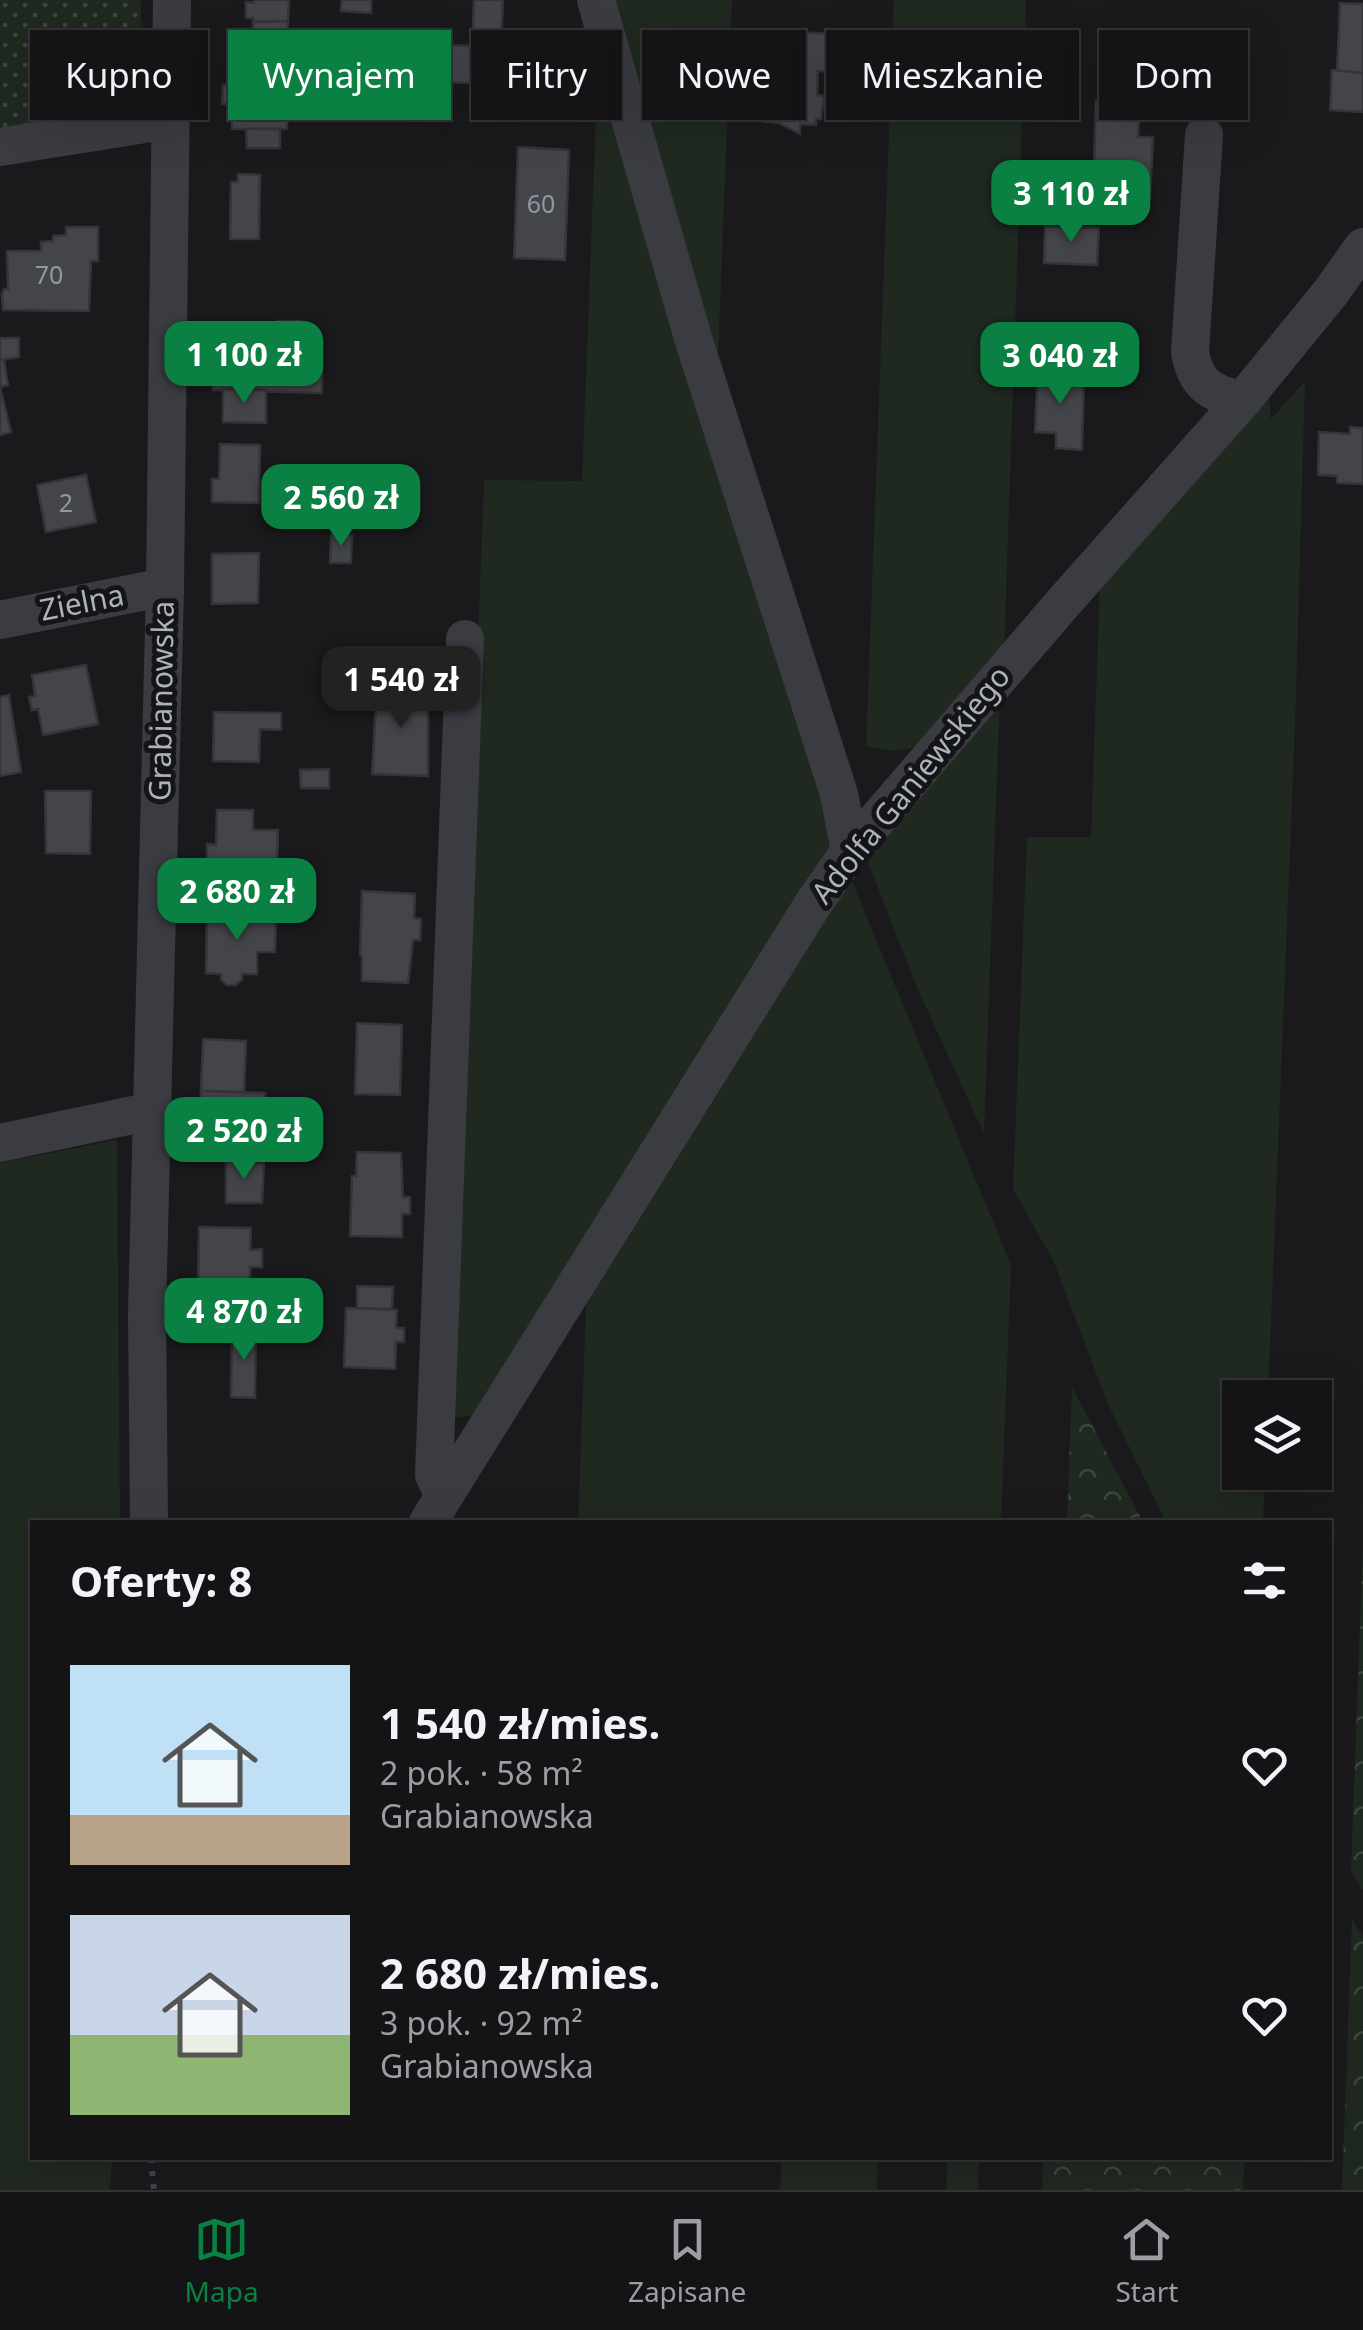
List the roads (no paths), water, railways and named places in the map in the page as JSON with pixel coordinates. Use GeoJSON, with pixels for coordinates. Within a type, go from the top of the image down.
{"type":"FeatureCollection","features":[{"type":"Feature","properties":{"kind":"street","name":"Grabianowska"},"geometry":{"type":"LineString","coordinates":[[172,0],[172,30]]}},
{"type":"Feature","properties":{"kind":"street"},"geometry":{"type":"LineString","coordinates":[[596,0],[693,338],[839,794],[850,851]]}},
{"type":"Feature","properties":{"kind":"street","name":"Grabianowska"},"geometry":{"type":"LineString","coordinates":[[150,1520],[148,1312],[165,586],[170,120]]}},
{"type":"Feature","properties":{"kind":"street"},"geometry":{"type":"LineString","coordinates":[[0,147],[170,120]]}},
{"type":"Feature","properties":{"kind":"street"},"geometry":{"type":"LineString","coordinates":[[1204,135],[1190,352],[1194,375],[1202,384],[1242,401]]}},
{"type":"Feature","properties":{"kind":"street","name":"Adolfa Ganiewskiego"},"geometry":{"type":"LineString","coordinates":[[436,1509],[850,851],[1062,602],[1242,401],[1363,247]]}},
{"type":"Feature","properties":{"kind":"street","name":"Zielna"},"geometry":{"type":"LineString","coordinates":[[0,620],[165,586]]}},
{"type":"Feature","properties":{"kind":"street"},"geometry":{"type":"LineString","coordinates":[[436,1509],[434,1475],[465,638]]}},
{"type":"Feature","properties":{"kind":"street"},"geometry":{"type":"LineString","coordinates":[[0,1143],[152,1111]]}}]}
